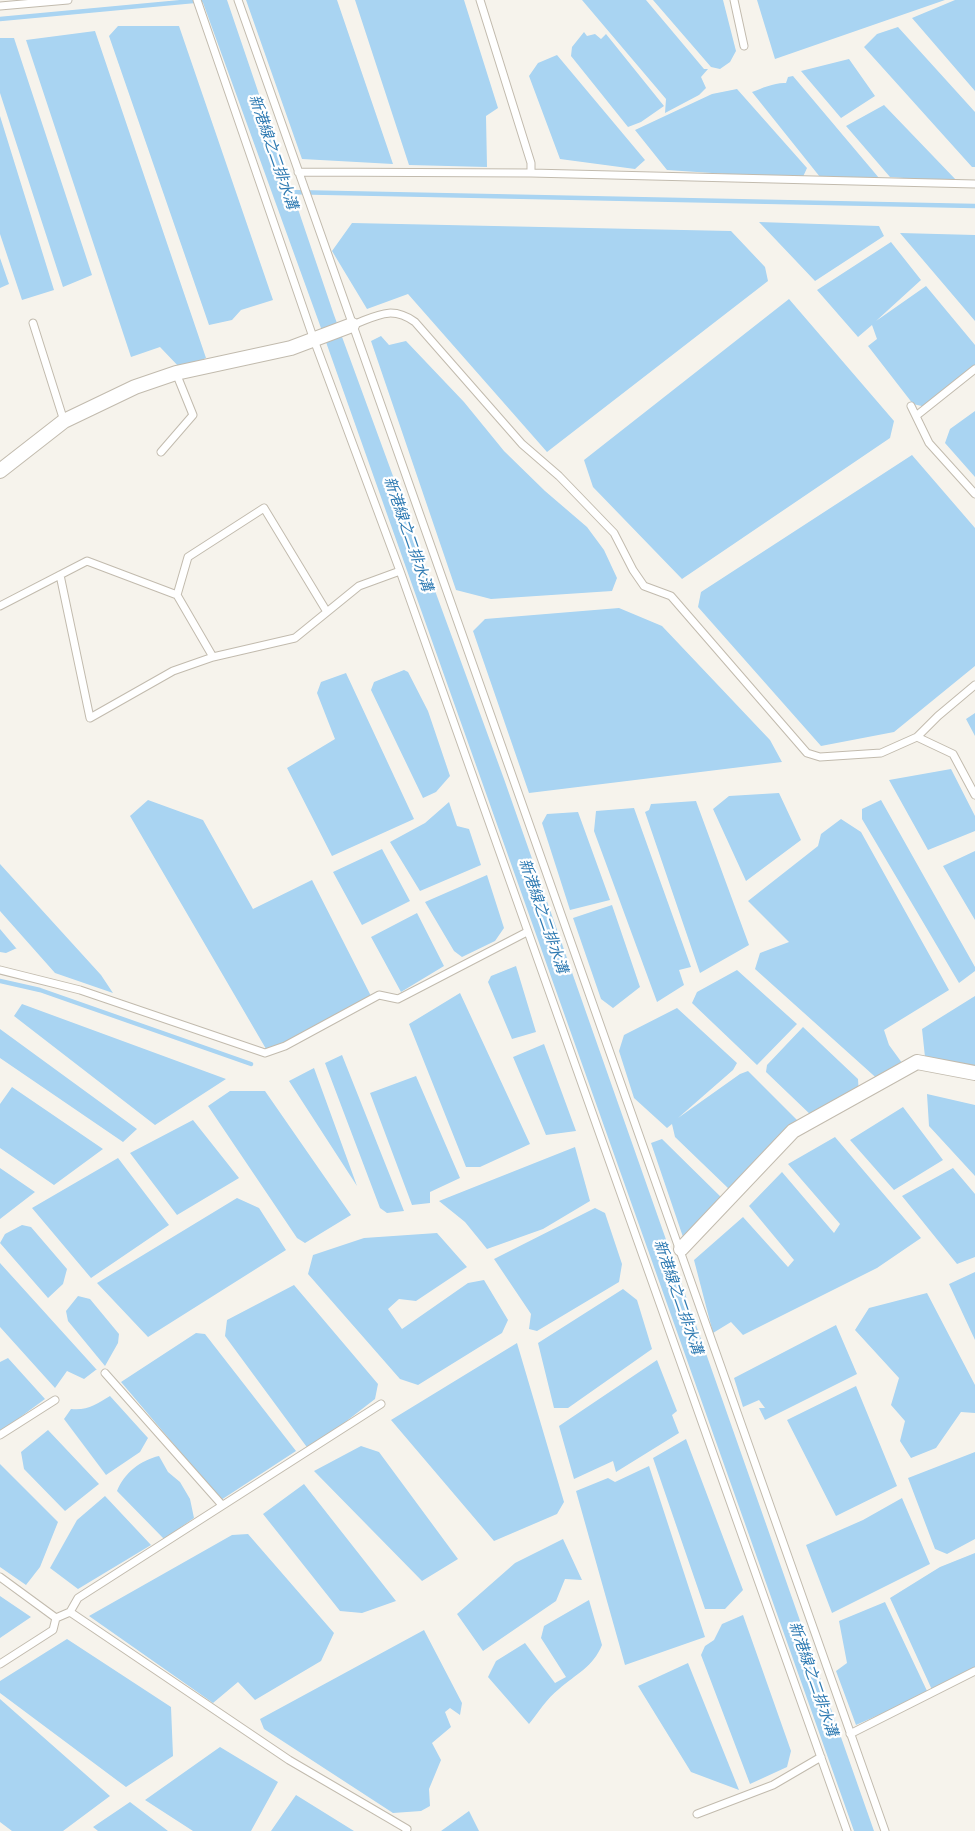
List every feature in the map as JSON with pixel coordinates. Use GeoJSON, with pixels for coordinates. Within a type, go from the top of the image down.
{"type":"FeatureCollection","features":[{"type":"Feature","properties":{"kind":"street"},"geometry":{"type":"LineString","coordinates":[[0,472],[64,421],[135,387],[176,373],[291,348],[352,325]]}},
{"type":"Feature","properties":{"kind":"street"},"geometry":{"type":"LineString","coordinates":[[681,1249],[794,1131],[917,1062],[975,1073]]}},
{"type":"Feature","properties":{"kind":"lane"},"geometry":{"type":"LineString","coordinates":[[0,6],[68,0]]}},
{"type":"Feature","properties":{"kind":"lane"},"geometry":{"type":"LineString","coordinates":[[197,0],[314,340],[400,571],[526,932],[848,1831]]}},
{"type":"Feature","properties":{"kind":"lane"},"geometry":{"type":"LineString","coordinates":[[238,0],[681,1249],[885,1831]]}},
{"type":"Feature","properties":{"kind":"lane"},"geometry":{"type":"LineString","coordinates":[[480,0],[531,162],[531,173]]}},
{"type":"Feature","properties":{"kind":"lane"},"geometry":{"type":"LineString","coordinates":[[734,0],[744,46]]}},
{"type":"Feature","properties":{"kind":"lane"},"geometry":{"type":"LineString","coordinates":[[298,172],[531,173],[975,184]]}},
{"type":"Feature","properties":{"kind":"lane"},"geometry":{"type":"LineString","coordinates":[[352,325],[387,312],[403,313],[415,322],[522,444],[559,476],[614,534],[633,570],[644,586],[671,596],[807,754],[820,757],[881,753],[917,738],[938,716],[975,685]]}},
{"type":"Feature","properties":{"kind":"lane"},"geometry":{"type":"LineString","coordinates":[[33,323],[64,421]]}},
{"type":"Feature","properties":{"kind":"lane"},"geometry":{"type":"LineString","coordinates":[[916,416],[975,369]]}},
{"type":"Feature","properties":{"kind":"lane"},"geometry":{"type":"LineString","coordinates":[[161,452],[193,415],[176,373]]}},
{"type":"Feature","properties":{"kind":"lane"},"geometry":{"type":"LineString","coordinates":[[911,406],[929,443],[975,494]]}},
{"type":"Feature","properties":{"kind":"lane"},"geometry":{"type":"LineString","coordinates":[[176,594],[188,557],[264,508],[327,612]]}},
{"type":"Feature","properties":{"kind":"lane"},"geometry":{"type":"LineString","coordinates":[[0,606],[86,561],[176,594],[213,657]]}},
{"type":"Feature","properties":{"kind":"lane"},"geometry":{"type":"LineString","coordinates":[[60,575],[90,718],[173,670],[213,657],[295,638],[359,586],[400,571]]}},
{"type":"Feature","properties":{"kind":"lane"},"geometry":{"type":"LineString","coordinates":[[917,738],[953,754],[975,794]]}},
{"type":"Feature","properties":{"kind":"lane"},"geometry":{"type":"LineString","coordinates":[[0,970],[80,990],[265,1053],[285,1046],[379,995],[398,999],[526,932]]}},
{"type":"Feature","properties":{"kind":"lane"},"geometry":{"type":"LineString","coordinates":[[106,1373],[222,1505]]}},
{"type":"Feature","properties":{"kind":"lane"},"geometry":{"type":"LineString","coordinates":[[0,1435],[55,1400]]}},
{"type":"Feature","properties":{"kind":"lane"},"geometry":{"type":"LineString","coordinates":[[56,1618],[70,1612],[78,1598],[381,1404]]}},
{"type":"Feature","properties":{"kind":"lane"},"geometry":{"type":"LineString","coordinates":[[0,1576],[56,1618]]}},
{"type":"Feature","properties":{"kind":"lane"},"geometry":{"type":"LineString","coordinates":[[70,1612],[289,1760],[407,1829],[406,1831]]}},
{"type":"Feature","properties":{"kind":"lane"},"geometry":{"type":"LineString","coordinates":[[0,1664],[53,1630],[56,1618]]}},
{"type":"Feature","properties":{"kind":"lane"},"geometry":{"type":"LineString","coordinates":[[850,1734],[975,1671]]}},
{"type":"Feature","properties":{"kind":"lane"},"geometry":{"type":"LineString","coordinates":[[697,1814],[774,1785],[821,1757]]}},
{"type":"Feature","properties":{"kind":"water","name":"新港線之二排水溝"},"geometry":{"type":"Polygon","coordinates":[[[202,0],[227,0],[334,315],[504,779],[874,1831],[854,1831],[321,328],[202,0]]]}},
{"type":"Feature","properties":{"kind":"water"},"geometry":{"type":"Polygon","coordinates":[[[246,0],[337,0],[393,164],[302,159],[246,0]]]}},
{"type":"Feature","properties":{"kind":"water"},"geometry":{"type":"Polygon","coordinates":[[[355,0],[464,0],[498,108],[486,116],[487,167],[409,165],[355,0]]]}},
{"type":"Feature","properties":{"kind":"water"},"geometry":{"type":"Polygon","coordinates":[[[582,0],[646,0],[704,69],[708,69],[701,77],[706,88],[699,95],[665,113],[666,99],[582,0]]]}},
{"type":"Feature","properties":{"kind":"water"},"geometry":{"type":"Polygon","coordinates":[[[653,0],[723,0],[736,51],[730,62],[720,69],[711,67],[653,0]]]}},
{"type":"Feature","properties":{"kind":"water"},"geometry":{"type":"Polygon","coordinates":[[[757,0],[945,0],[775,59],[757,0]]]}},
{"type":"Feature","properties":{"kind":"water"},"geometry":{"type":"Polygon","coordinates":[[[955,0],[975,0],[975,91],[912,18],[955,0]]]}},
{"type":"Feature","properties":{"kind":"water"},"geometry":{"type":"Polygon","coordinates":[[[118,26],[179,26],[273,300],[241,310],[232,320],[209,325],[109,36],[118,26]]]}},
{"type":"Feature","properties":{"kind":"water"},"geometry":{"type":"Polygon","coordinates":[[[898,27],[975,112],[975,167],[972,167],[864,47],[877,34],[898,27]]]}},
{"type":"Feature","properties":{"kind":"water"},"geometry":{"type":"Polygon","coordinates":[[[95,31],[206,358],[181,369],[160,347],[131,357],[26,40],[95,31]]]}},
{"type":"Feature","properties":{"kind":"water"},"geometry":{"type":"Polygon","coordinates":[[[584,32],[587,36],[595,34],[601,39],[606,34],[664,106],[641,122],[628,127],[571,56],[572,47],[584,32]]]}},
{"type":"Feature","properties":{"kind":"water"},"geometry":{"type":"Polygon","coordinates":[[[0,38],[14,38],[92,275],[63,287],[0,93],[0,38]]]}},
{"type":"Feature","properties":{"kind":"water"},"geometry":{"type":"Polygon","coordinates":[[[557,55],[645,160],[635,169],[560,159],[529,76],[538,63],[557,55]]]}},
{"type":"Feature","properties":{"kind":"water"},"geometry":{"type":"Polygon","coordinates":[[[849,59],[875,96],[841,118],[801,71],[849,59]]]}},
{"type":"Feature","properties":{"kind":"water"},"geometry":{"type":"Polygon","coordinates":[[[793,76],[879,178],[820,177],[752,92],[773,84],[786,83],[788,77],[793,76]]]}},
{"type":"Feature","properties":{"kind":"water"},"geometry":{"type":"Polygon","coordinates":[[[737,89],[807,168],[802,179],[667,170],[635,130],[712,94],[737,89]]]}},
{"type":"Feature","properties":{"kind":"water"},"geometry":{"type":"Polygon","coordinates":[[[884,105],[958,182],[890,177],[846,126],[884,105]]]}},
{"type":"Feature","properties":{"kind":"water"},"geometry":{"type":"Polygon","coordinates":[[[0,116],[54,290],[22,300],[0,234],[0,116]]]}},
{"type":"Feature","properties":{"kind":"water"},"geometry":{"type":"Polygon","coordinates":[[[759,222],[879,226],[884,236],[815,281],[759,222]]]}},
{"type":"Feature","properties":{"kind":"water"},"geometry":{"type":"Polygon","coordinates":[[[352,223],[731,231],[765,267],[768,281],[547,452],[408,294],[367,309],[332,251],[352,223]]]}},
{"type":"Feature","properties":{"kind":"water"},"geometry":{"type":"Polygon","coordinates":[[[900,233],[975,235],[975,321],[900,233]]]}},
{"type":"Feature","properties":{"kind":"water"},"geometry":{"type":"Polygon","coordinates":[[[891,242],[921,280],[876,321],[926,286],[975,345],[975,367],[926,407],[913,404],[868,346],[877,339],[872,325],[858,337],[817,290],[891,242]]]}},
{"type":"Feature","properties":{"kind":"water"},"geometry":{"type":"Polygon","coordinates":[[[0,258],[9,284],[0,288],[0,258]]]}},
{"type":"Feature","properties":{"kind":"water"},"geometry":{"type":"Polygon","coordinates":[[[789,299],[894,421],[890,438],[682,579],[593,487],[584,460],[789,299]]]}},
{"type":"Feature","properties":{"kind":"water"},"geometry":{"type":"Polygon","coordinates":[[[381,336],[389,345],[406,341],[464,402],[504,451],[545,491],[587,527],[604,550],[617,578],[612,591],[491,599],[456,590],[371,341],[381,336]]]}},
{"type":"Feature","properties":{"kind":"water"},"geometry":{"type":"Polygon","coordinates":[[[975,411],[975,477],[945,443],[950,429],[975,411]]]}},
{"type":"Feature","properties":{"kind":"water"},"geometry":{"type":"Polygon","coordinates":[[[912,455],[975,528],[975,666],[894,732],[821,746],[698,607],[701,592],[912,455]]]}},
{"type":"Feature","properties":{"kind":"water"},"geometry":{"type":"Polygon","coordinates":[[[619,608],[662,626],[770,740],[782,762],[529,793],[473,631],[485,619],[619,608]]]}},
{"type":"Feature","properties":{"kind":"water"},"geometry":{"type":"Polygon","coordinates":[[[404,670],[408,672],[428,711],[450,776],[436,792],[423,798],[371,690],[374,682],[404,670]]]}},
{"type":"Feature","properties":{"kind":"water"},"geometry":{"type":"Polygon","coordinates":[[[346,673],[414,819],[332,856],[287,768],[335,739],[317,693],[321,682],[346,673]]]}},
{"type":"Feature","properties":{"kind":"water"},"geometry":{"type":"Polygon","coordinates":[[[975,713],[975,736],[966,719],[975,713]]]}},
{"type":"Feature","properties":{"kind":"water"},"geometry":{"type":"Polygon","coordinates":[[[951,769],[975,816],[975,831],[928,850],[889,780],[951,769]]]}},
{"type":"Feature","properties":{"kind":"water"},"geometry":{"type":"Polygon","coordinates":[[[779,793],[801,840],[746,881],[713,809],[729,796],[779,793]]]}},
{"type":"Feature","properties":{"kind":"water"},"geometry":{"type":"Polygon","coordinates":[[[148,800],[203,820],[253,909],[312,880],[372,998],[269,1054],[130,816],[148,800]]]}},
{"type":"Feature","properties":{"kind":"water"},"geometry":{"type":"Polygon","coordinates":[[[881,800],[975,967],[975,971],[959,983],[862,819],[862,809],[881,800]]]}},
{"type":"Feature","properties":{"kind":"water"},"geometry":{"type":"Polygon","coordinates":[[[696,801],[749,945],[700,973],[645,812],[649,810],[651,804],[696,801]]]}},
{"type":"Feature","properties":{"kind":"water"},"geometry":{"type":"Polygon","coordinates":[[[449,802],[457,826],[469,829],[481,865],[420,891],[390,842],[425,823],[449,802]]]}},
{"type":"Feature","properties":{"kind":"water"},"geometry":{"type":"Polygon","coordinates":[[[634,808],[691,967],[679,970],[684,985],[657,1002],[594,831],[596,811],[634,808]]]}},
{"type":"Feature","properties":{"kind":"water"},"geometry":{"type":"Polygon","coordinates":[[[578,812],[610,900],[570,910],[542,823],[547,814],[578,812]]]}},
{"type":"Feature","properties":{"kind":"water"},"geometry":{"type":"Polygon","coordinates":[[[841,819],[861,832],[949,990],[884,1030],[889,1045],[905,1067],[882,1083],[755,969],[760,953],[789,942],[748,901],[818,846],[821,834],[841,819]]]}},
{"type":"Feature","properties":{"kind":"water"},"geometry":{"type":"Polygon","coordinates":[[[382,849],[410,901],[362,925],[333,872],[382,849]]]}},
{"type":"Feature","properties":{"kind":"water"},"geometry":{"type":"Polygon","coordinates":[[[975,851],[975,920],[943,866],[975,851]]]}},
{"type":"Feature","properties":{"kind":"water"},"geometry":{"type":"Polygon","coordinates":[[[0,864],[101,975],[113,993],[55,973],[0,911],[0,864]]]}},
{"type":"Feature","properties":{"kind":"water"},"geometry":{"type":"Polygon","coordinates":[[[487,875],[504,928],[495,941],[462,957],[454,951],[425,902],[487,875]]]}},
{"type":"Feature","properties":{"kind":"water"},"geometry":{"type":"Polygon","coordinates":[[[612,905],[640,987],[613,1008],[601,999],[573,918],[612,905]]]}},
{"type":"Feature","properties":{"kind":"water"},"geometry":{"type":"Polygon","coordinates":[[[417,913],[444,966],[401,992],[371,937],[417,913]]]}},
{"type":"Feature","properties":{"kind":"water"},"geometry":{"type":"Polygon","coordinates":[[[0,929],[17,948],[6,953],[0,952],[0,929]]]}},
{"type":"Feature","properties":{"kind":"water"},"geometry":{"type":"Polygon","coordinates":[[[516,966],[536,1032],[512,1039],[488,982],[491,976],[516,966]]]}},
{"type":"Feature","properties":{"kind":"water"},"geometry":{"type":"Polygon","coordinates":[[[737,970],[797,1024],[757,1065],[692,1003],[697,992],[737,970]]]}},
{"type":"Feature","properties":{"kind":"water"},"geometry":{"type":"Polygon","coordinates":[[[460,993],[530,1144],[480,1167],[466,1167],[409,1024],[460,993]]]}},
{"type":"Feature","properties":{"kind":"water"},"geometry":{"type":"Polygon","coordinates":[[[975,996],[975,1069],[925,1057],[922,1029],[975,996]]]}},
{"type":"Feature","properties":{"kind":"water"},"geometry":{"type":"Polygon","coordinates":[[[22,1004],[226,1079],[155,1125],[14,1016],[22,1004]]]}},
{"type":"Feature","properties":{"kind":"water"},"geometry":{"type":"Polygon","coordinates":[[[677,1008],[737,1063],[733,1070],[678,1118],[740,1074],[748,1071],[798,1121],[729,1189],[675,1137],[672,1124],[667,1128],[634,1098],[619,1051],[624,1035],[677,1008]]]}},
{"type":"Feature","properties":{"kind":"water"},"geometry":{"type":"Polygon","coordinates":[[[803,1027],[858,1079],[859,1095],[813,1117],[766,1072],[767,1065],[803,1027]]]}},
{"type":"Feature","properties":{"kind":"water"},"geometry":{"type":"Polygon","coordinates":[[[0,1029],[137,1129],[123,1142],[0,1058],[0,1029]]]}},
{"type":"Feature","properties":{"kind":"water"},"geometry":{"type":"Polygon","coordinates":[[[544,1044],[576,1131],[546,1135],[513,1057],[544,1044]]]}},
{"type":"Feature","properties":{"kind":"water"},"geometry":{"type":"Polygon","coordinates":[[[342,1055],[404,1211],[387,1213],[380,1208],[325,1063],[342,1055]]]}},
{"type":"Feature","properties":{"kind":"water"},"geometry":{"type":"Polygon","coordinates":[[[314,1068],[357,1186],[289,1081],[314,1068]]]}},
{"type":"Feature","properties":{"kind":"water"},"geometry":{"type":"Polygon","coordinates":[[[416,1076],[460,1178],[430,1192],[430,1203],[412,1205],[370,1093],[416,1076]]]}},
{"type":"Feature","properties":{"kind":"water"},"geometry":{"type":"Polygon","coordinates":[[[12,1087],[103,1149],[54,1185],[0,1148],[0,1104],[12,1087]]]}},
{"type":"Feature","properties":{"kind":"water"},"geometry":{"type":"Polygon","coordinates":[[[230,1091],[265,1091],[351,1215],[305,1243],[297,1238],[208,1106],[230,1091]]]}},
{"type":"Feature","properties":{"kind":"water"},"geometry":{"type":"Polygon","coordinates":[[[927,1094],[975,1105],[975,1176],[929,1126],[927,1094]]]}},
{"type":"Feature","properties":{"kind":"water"},"geometry":{"type":"Polygon","coordinates":[[[903,1107],[943,1160],[894,1190],[850,1140],[903,1107]]]}},
{"type":"Feature","properties":{"kind":"water"},"geometry":{"type":"Polygon","coordinates":[[[193,1120],[239,1178],[177,1215],[130,1153],[193,1120]]]}},
{"type":"Feature","properties":{"kind":"water"},"geometry":{"type":"Polygon","coordinates":[[[835,1137],[921,1238],[877,1268],[743,1335],[731,1322],[713,1333],[694,1260],[743,1217],[788,1267],[794,1260],[749,1206],[782,1172],[834,1233],[840,1224],[788,1164],[835,1137]]]}},
{"type":"Feature","properties":{"kind":"water"},"geometry":{"type":"Polygon","coordinates":[[[662,1139],[725,1201],[683,1237],[651,1143],[662,1139]]]}},
{"type":"Feature","properties":{"kind":"water"},"geometry":{"type":"Polygon","coordinates":[[[575,1147],[590,1201],[543,1229],[487,1249],[465,1222],[439,1201],[575,1147]]]}},
{"type":"Feature","properties":{"kind":"water"},"geometry":{"type":"Polygon","coordinates":[[[118,1158],[169,1225],[91,1278],[32,1208],[118,1158]]]}},
{"type":"Feature","properties":{"kind":"water"},"geometry":{"type":"Polygon","coordinates":[[[0,1168],[35,1192],[0,1219],[0,1168]]]}},
{"type":"Feature","properties":{"kind":"water"},"geometry":{"type":"Polygon","coordinates":[[[953,1168],[975,1194],[975,1257],[957,1264],[902,1196],[953,1168]]]}},
{"type":"Feature","properties":{"kind":"water"},"geometry":{"type":"Polygon","coordinates":[[[237,1198],[259,1208],[286,1250],[148,1337],[97,1283],[237,1198]]]}},
{"type":"Feature","properties":{"kind":"water"},"geometry":{"type":"Polygon","coordinates":[[[595,1208],[605,1213],[622,1264],[619,1282],[537,1331],[529,1329],[531,1314],[494,1259],[595,1208]]]}},
{"type":"Feature","properties":{"kind":"water"},"geometry":{"type":"Polygon","coordinates":[[[22,1225],[31,1227],[67,1269],[63,1284],[48,1298],[0,1243],[5,1234],[22,1225]]]}},
{"type":"Feature","properties":{"kind":"water"},"geometry":{"type":"Polygon","coordinates":[[[437,1233],[467,1267],[416,1301],[399,1299],[388,1309],[402,1329],[468,1283],[484,1280],[508,1320],[502,1333],[418,1385],[400,1379],[308,1274],[313,1255],[364,1238],[437,1233]]]}},
{"type":"Feature","properties":{"kind":"water"},"geometry":{"type":"Polygon","coordinates":[[[0,1263],[97,1369],[84,1379],[67,1371],[55,1388],[0,1327],[0,1263]]]}},
{"type":"Feature","properties":{"kind":"water"},"geometry":{"type":"Polygon","coordinates":[[[975,1272],[975,1340],[949,1284],[975,1272]]]}},
{"type":"Feature","properties":{"kind":"water"},"geometry":{"type":"Polygon","coordinates":[[[294,1285],[378,1384],[375,1399],[309,1450],[225,1336],[227,1320],[294,1285]]]}},
{"type":"Feature","properties":{"kind":"water"},"geometry":{"type":"Polygon","coordinates":[[[623,1289],[637,1300],[652,1349],[568,1408],[554,1408],[538,1343],[623,1289]]]}},
{"type":"Feature","properties":{"kind":"water"},"geometry":{"type":"Polygon","coordinates":[[[927,1293],[975,1385],[975,1413],[961,1412],[936,1448],[911,1458],[900,1441],[905,1421],[891,1405],[899,1378],[855,1330],[869,1308],[927,1293]]]}},
{"type":"Feature","properties":{"kind":"water"},"geometry":{"type":"Polygon","coordinates":[[[78,1296],[90,1299],[119,1334],[118,1343],[105,1366],[68,1321],[66,1311],[78,1296]]]}},
{"type":"Feature","properties":{"kind":"water"},"geometry":{"type":"Polygon","coordinates":[[[836,1325],[857,1374],[765,1420],[759,1408],[765,1408],[759,1400],[743,1407],[734,1378],[836,1325]]]}},
{"type":"Feature","properties":{"kind":"water"},"geometry":{"type":"Polygon","coordinates":[[[196,1333],[205,1334],[296,1451],[221,1500],[121,1382],[196,1333]]]}},
{"type":"Feature","properties":{"kind":"water"},"geometry":{"type":"Polygon","coordinates":[[[517,1343],[564,1502],[557,1514],[494,1541],[391,1420],[517,1343]]]}},
{"type":"Feature","properties":{"kind":"water"},"geometry":{"type":"Polygon","coordinates":[[[8,1358],[45,1399],[0,1432],[0,1362],[8,1358]]]}},
{"type":"Feature","properties":{"kind":"water"},"geometry":{"type":"Polygon","coordinates":[[[657,1360],[677,1411],[672,1415],[679,1433],[616,1472],[613,1461],[574,1479],[559,1426],[657,1360]]]}},
{"type":"Feature","properties":{"kind":"water"},"geometry":{"type":"Polygon","coordinates":[[[856,1386],[897,1486],[836,1516],[787,1420],[856,1386]]]}},
{"type":"Feature","properties":{"kind":"water"},"geometry":{"type":"Polygon","coordinates":[[[110,1396],[148,1438],[140,1452],[106,1475],[64,1419],[71,1409],[87,1408],[110,1396]]]}},
{"type":"Feature","properties":{"kind":"water"},"geometry":{"type":"Polygon","coordinates":[[[48,1430],[99,1484],[65,1511],[24,1469],[21,1452],[48,1430]]]}},
{"type":"Feature","properties":{"kind":"water"},"geometry":{"type":"Polygon","coordinates":[[[686,1439],[743,1590],[725,1609],[705,1609],[653,1458],[686,1439]]]}},
{"type":"Feature","properties":{"kind":"water"},"geometry":{"type":"Polygon","coordinates":[[[361,1446],[379,1452],[458,1559],[422,1581],[314,1471],[361,1446]]]}},
{"type":"Feature","properties":{"kind":"water"},"geometry":{"type":"Polygon","coordinates":[[[975,1452],[975,1539],[947,1554],[935,1549],[908,1478],[975,1452]]]}},
{"type":"Feature","properties":{"kind":"water"},"geometry":{"type":"Polygon","coordinates":[[[159,1456],[168,1472],[180,1482],[190,1499],[194,1518],[164,1539],[117,1491],[124,1478],[134,1468],[159,1456]]]}},
{"type":"Feature","properties":{"kind":"water"},"geometry":{"type":"Polygon","coordinates":[[[0,1464],[58,1522],[40,1567],[26,1585],[0,1567],[0,1464]]]}},
{"type":"Feature","properties":{"kind":"water"},"geometry":{"type":"Polygon","coordinates":[[[649,1466],[705,1637],[625,1665],[576,1491],[608,1478],[615,1482],[649,1466]]]}},
{"type":"Feature","properties":{"kind":"water"},"geometry":{"type":"Polygon","coordinates":[[[304,1484],[396,1601],[362,1613],[340,1611],[263,1514],[304,1484]]]}},
{"type":"Feature","properties":{"kind":"water"},"geometry":{"type":"Polygon","coordinates":[[[105,1496],[151,1545],[78,1589],[50,1568],[77,1520],[105,1496]]]}},
{"type":"Feature","properties":{"kind":"water"},"geometry":{"type":"Polygon","coordinates":[[[902,1498],[930,1564],[832,1613],[806,1545],[863,1520],[902,1498]]]}},
{"type":"Feature","properties":{"kind":"water"},"geometry":{"type":"Polygon","coordinates":[[[248,1534],[334,1633],[321,1661],[255,1700],[238,1682],[213,1703],[89,1616],[232,1535],[248,1534]]]}},
{"type":"Feature","properties":{"kind":"water"},"geometry":{"type":"Polygon","coordinates":[[[563,1539],[582,1580],[565,1579],[556,1601],[483,1651],[457,1614],[515,1563],[563,1539]]]}},
{"type":"Feature","properties":{"kind":"water"},"geometry":{"type":"Polygon","coordinates":[[[975,1553],[975,1670],[933,1692],[890,1598],[940,1567],[975,1553]]]}},
{"type":"Feature","properties":{"kind":"water"},"geometry":{"type":"Polygon","coordinates":[[[0,1596],[31,1617],[0,1638],[0,1596]]]}},
{"type":"Feature","properties":{"kind":"water"},"geometry":{"type":"Polygon","coordinates":[[[589,1600],[602,1645],[589,1665],[555,1693],[529,1724],[488,1677],[496,1661],[525,1643],[555,1683],[566,1677],[541,1638],[544,1626],[589,1600]]]}},
{"type":"Feature","properties":{"kind":"water"},"geometry":{"type":"Polygon","coordinates":[[[885,1602],[928,1693],[856,1725],[836,1671],[847,1663],[839,1621],[885,1602]]]}},
{"type":"Feature","properties":{"kind":"water"},"geometry":{"type":"Polygon","coordinates":[[[743,1615],[791,1751],[787,1767],[750,1784],[701,1655],[705,1646],[714,1640],[722,1624],[743,1615]]]}},
{"type":"Feature","properties":{"kind":"water"},"geometry":{"type":"Polygon","coordinates":[[[424,1630],[462,1703],[460,1715],[450,1708],[445,1712],[451,1727],[432,1743],[441,1760],[429,1789],[430,1806],[421,1811],[393,1813],[264,1729],[260,1719],[424,1630]]]}},
{"type":"Feature","properties":{"kind":"water"},"geometry":{"type":"Polygon","coordinates":[[[67,1639],[171,1707],[173,1756],[126,1787],[0,1693],[0,1681],[67,1639]]]}},
{"type":"Feature","properties":{"kind":"water"},"geometry":{"type":"Polygon","coordinates":[[[688,1663],[739,1790],[691,1772],[638,1686],[688,1663]]]}},
{"type":"Feature","properties":{"kind":"water"},"geometry":{"type":"Polygon","coordinates":[[[0,1699],[110,1796],[63,1831],[12,1831],[0,1822],[0,1699]]]}},
{"type":"Feature","properties":{"kind":"water"},"geometry":{"type":"Polygon","coordinates":[[[220,1747],[278,1782],[251,1831],[193,1831],[145,1800],[220,1747]]]}},
{"type":"Feature","properties":{"kind":"water"},"geometry":{"type":"Polygon","coordinates":[[[296,1795],[354,1831],[271,1831],[296,1795]]]}},
{"type":"Feature","properties":{"kind":"water"},"geometry":{"type":"Polygon","coordinates":[[[130,1802],[168,1831],[98,1831],[93,1827],[130,1802]]]}},
{"type":"Feature","properties":{"kind":"water"},"geometry":{"type":"Polygon","coordinates":[[[469,1811],[479,1831],[441,1831],[469,1811]]]}},
{"type":"Feature","properties":{"kind":"waterway"},"geometry":{"type":"LineString","coordinates":[[0,19],[204,0]]}},
{"type":"Feature","properties":{"kind":"waterway","name":"新港線之二排水溝"},"geometry":{"type":"LineString","coordinates":[[287,192],[975,206]]}},
{"type":"Feature","properties":{"kind":"waterway"},"geometry":{"type":"LineString","coordinates":[[0,981],[40,990],[251,1064]]}}]}
